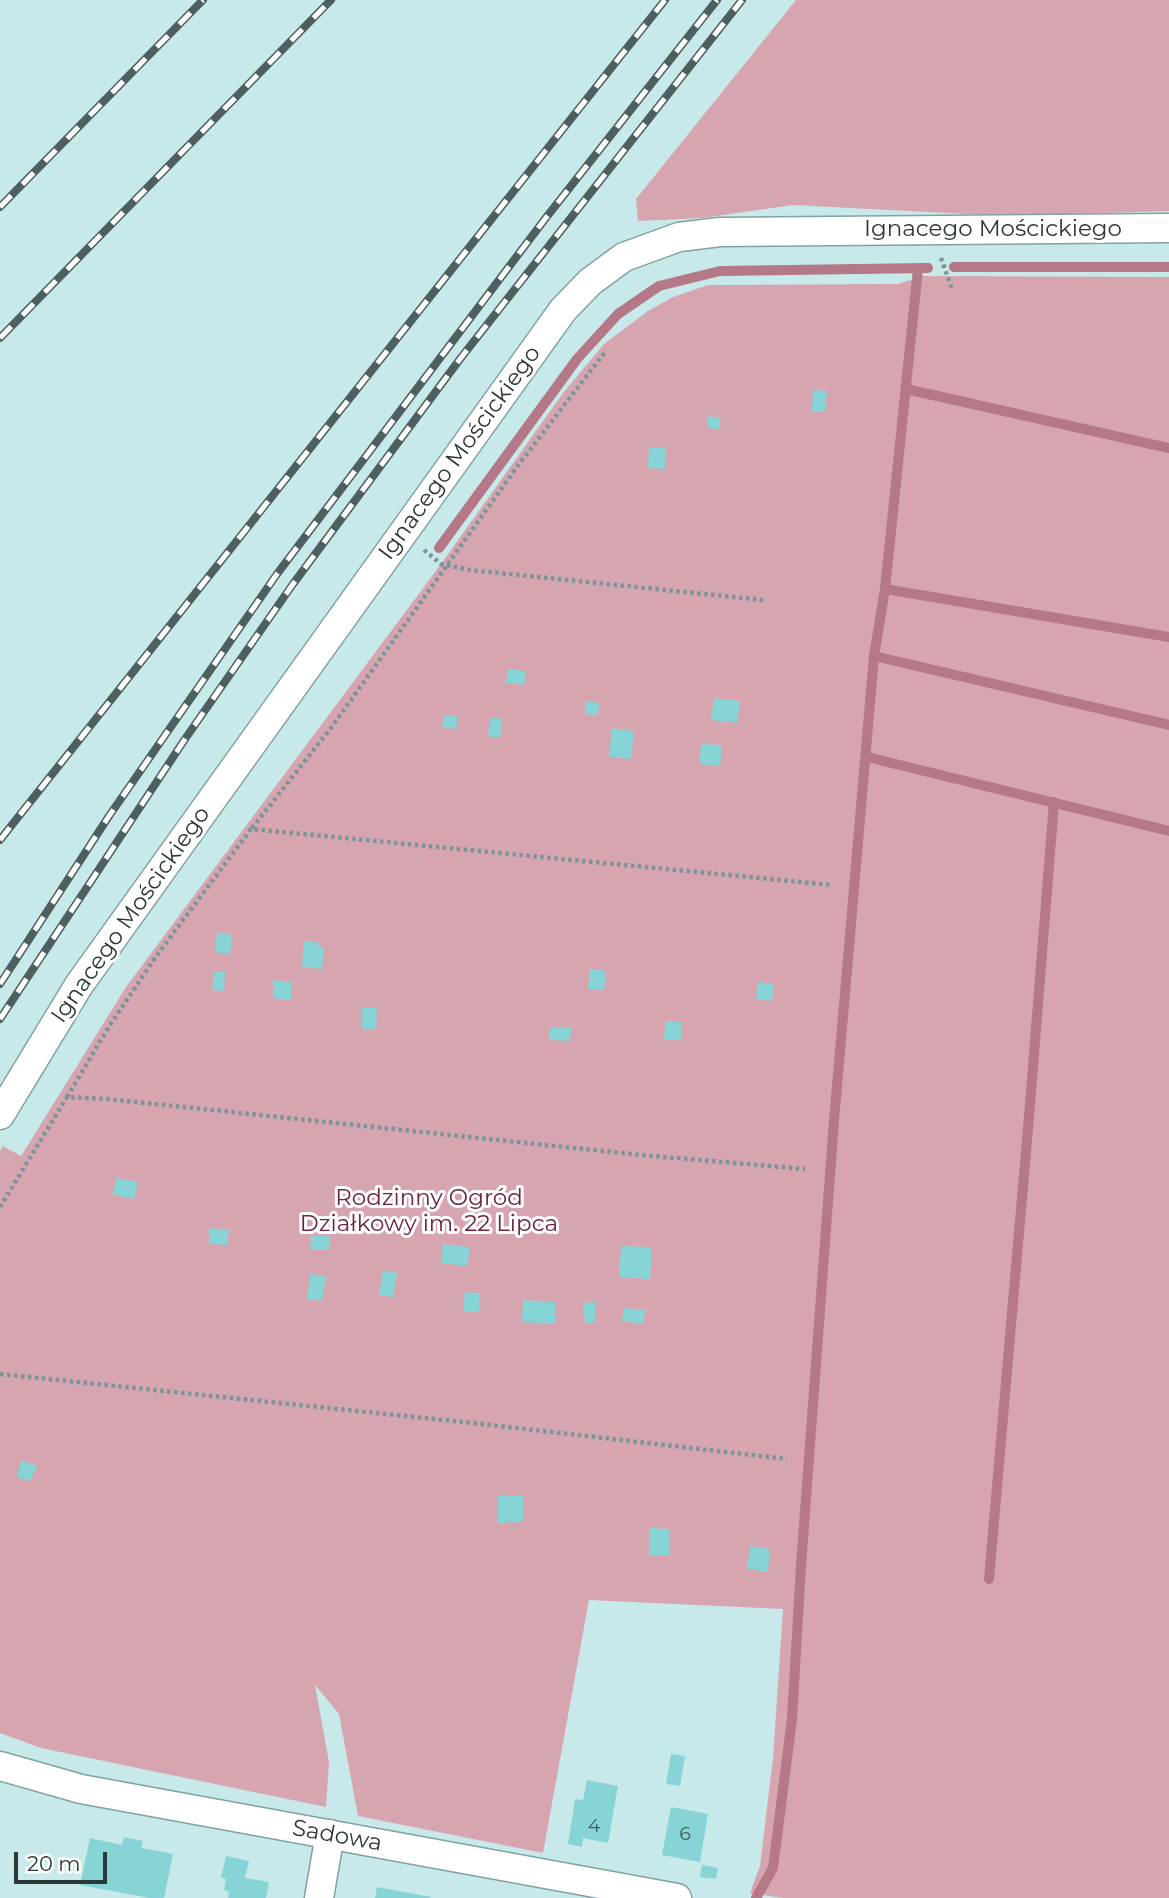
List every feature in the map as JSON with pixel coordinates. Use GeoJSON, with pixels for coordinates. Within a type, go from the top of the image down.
{"type":"FeatureCollection","features":[{"type":"Feature","properties":{"kind":"street","name":"Ignacego Mościckiego"},"geometry":{"type":"LineString","coordinates":[[0,1115],[79,985],[563,310],[590,282],[624,257],[679,237],[720,232],[1169,228]]}},
{"type":"Feature","properties":{"kind":"street","name":"Sadowa"},"geometry":{"type":"LineString","coordinates":[[0,1766],[81,1789],[677,1898]]}},
{"type":"Feature","properties":{"kind":"street"},"geometry":{"type":"LineString","coordinates":[[319,1898],[330,1834]]}},
{"type":"Feature","properties":{"kind":"path"},"geometry":{"type":"LineString","coordinates":[[0,1207],[110,1025],[158,955],[251,829],[331,728],[519,464],[605,352]]}},
{"type":"Feature","properties":{"kind":"path"},"geometry":{"type":"LineString","coordinates":[[402,533],[441,564],[470,570],[763,600]]}},
{"type":"Feature","properties":{"kind":"path"},"geometry":{"type":"LineString","coordinates":[[251,829],[832,885]]}},
{"type":"Feature","properties":{"kind":"path"},"geometry":{"type":"LineString","coordinates":[[67,1097],[628,1154],[805,1169]]}},
{"type":"Feature","properties":{"kind":"path"},"geometry":{"type":"LineString","coordinates":[[0,1374],[473,1423],[787,1460]]}},
{"type":"Feature","properties":{"kind":"green space"},"geometry":{"type":"Polygon","coordinates":[[[796,0],[1169,0],[1169,211],[1006,216],[793,205],[702,218],[638,221],[636,199],[796,0]]]}},
{"type":"Feature","properties":{"kind":"green space","name":"Rodzinny Ogród Działkowy im. 22 Lipca"},"geometry":{"type":"Polygon","coordinates":[[[923,276],[1169,277],[1169,1898],[783,1898],[750,1893],[760,1866],[773,1758],[783,1609],[589,1600],[543,1853],[358,1816],[339,1714],[315,1685],[329,1762],[326,1807],[41,1748],[0,1733],[0,1151],[3,1146],[21,1156],[126,987],[441,564],[563,393],[604,344],[648,311],[673,297],[708,285],[898,284],[923,276]]]}},
{"type":"Feature","properties":{"kind":"building"},"geometry":{"type":"Polygon","coordinates":[[[813,390],[827,391],[825,412],[812,411],[813,390]]]}},
{"type":"Feature","properties":{"kind":"building"},"geometry":{"type":"Polygon","coordinates":[[[708,416],[720,418],[719,429],[707,428],[708,416]]]}},
{"type":"Feature","properties":{"kind":"building"},"geometry":{"type":"Polygon","coordinates":[[[649,447],[666,448],[665,469],[648,468],[649,447]]]}},
{"type":"Feature","properties":{"kind":"building"},"geometry":{"type":"Polygon","coordinates":[[[508,669],[526,671],[524,685],[506,683],[508,669]]]}},
{"type":"Feature","properties":{"kind":"building"},"geometry":{"type":"Polygon","coordinates":[[[714,698],[740,701],[737,723],[711,720],[714,698]]]}},
{"type":"Feature","properties":{"kind":"building"},"geometry":{"type":"Polygon","coordinates":[[[586,701],[599,703],[598,715],[585,714],[586,701]]]}},
{"type":"Feature","properties":{"kind":"building"},"geometry":{"type":"Polygon","coordinates":[[[444,715],[458,716],[456,729],[442,727],[444,715]]]}},
{"type":"Feature","properties":{"kind":"building"},"geometry":{"type":"Polygon","coordinates":[[[491,717],[502,719],[500,738],[488,736],[491,717]]]}},
{"type":"Feature","properties":{"kind":"building"},"geometry":{"type":"Polygon","coordinates":[[[612,728],[634,731],[631,759],[609,757],[612,728]]]}},
{"type":"Feature","properties":{"kind":"building"},"geometry":{"type":"Polygon","coordinates":[[[701,744],[722,745],[720,766],[699,764],[701,744]]]}},
{"type":"Feature","properties":{"kind":"building"},"geometry":{"type":"Polygon","coordinates":[[[217,932],[232,935],[230,955],[215,952],[217,932]]]}},
{"type":"Feature","properties":{"kind":"building"},"geometry":{"type":"Polygon","coordinates":[[[304,941],[318,942],[317,946],[324,947],[322,969],[302,967],[304,941]]]}},
{"type":"Feature","properties":{"kind":"building"},"geometry":{"type":"Polygon","coordinates":[[[590,969],[606,971],[604,990],[588,989],[590,969]]]}},
{"type":"Feature","properties":{"kind":"building"},"geometry":{"type":"Polygon","coordinates":[[[214,971],[225,972],[224,991],[212,990],[214,971]]]}},
{"type":"Feature","properties":{"kind":"building"},"geometry":{"type":"Polygon","coordinates":[[[274,980],[292,982],[291,1000],[273,998],[274,980]]]}},
{"type":"Feature","properties":{"kind":"building"},"geometry":{"type":"Polygon","coordinates":[[[758,982],[774,984],[772,1001],[756,999],[758,982]]]}},
{"type":"Feature","properties":{"kind":"building"},"geometry":{"type":"Polygon","coordinates":[[[362,1008],[377,1008],[376,1030],[362,1029],[362,1008]]]}},
{"type":"Feature","properties":{"kind":"building"},"geometry":{"type":"Polygon","coordinates":[[[666,1021],[682,1022],[681,1040],[664,1039],[666,1021]]]}},
{"type":"Feature","properties":{"kind":"building"},"geometry":{"type":"Polygon","coordinates":[[[550,1027],[571,1028],[570,1041],[549,1040],[550,1027]]]}},
{"type":"Feature","properties":{"kind":"building"},"geometry":{"type":"Polygon","coordinates":[[[116,1178],[138,1182],[134,1199],[113,1195],[116,1178]]]}},
{"type":"Feature","properties":{"kind":"building"},"geometry":{"type":"Polygon","coordinates":[[[210,1228],[229,1230],[227,1245],[209,1244],[210,1228]]]}},
{"type":"Feature","properties":{"kind":"building"},"geometry":{"type":"Polygon","coordinates":[[[311,1235],[330,1236],[330,1250],[310,1250],[311,1235]]]}},
{"type":"Feature","properties":{"kind":"building"},"geometry":{"type":"Polygon","coordinates":[[[443,1244],[470,1247],[467,1266],[441,1263],[443,1244]]]}},
{"type":"Feature","properties":{"kind":"building"},"geometry":{"type":"Polygon","coordinates":[[[621,1246],[652,1247],[650,1279],[619,1277],[621,1246]]]}},
{"type":"Feature","properties":{"kind":"building"},"geometry":{"type":"Polygon","coordinates":[[[383,1270],[397,1273],[393,1297],[379,1295],[383,1270]]]}},
{"type":"Feature","properties":{"kind":"building"},"geometry":{"type":"Polygon","coordinates":[[[310,1274],[326,1276],[322,1301],[307,1299],[310,1274]]]}},
{"type":"Feature","properties":{"kind":"building"},"geometry":{"type":"Polygon","coordinates":[[[465,1292],[480,1293],[479,1312],[463,1311],[465,1292]]]}},
{"type":"Feature","properties":{"kind":"building"},"geometry":{"type":"Polygon","coordinates":[[[523,1300],[556,1302],[555,1324],[522,1322],[523,1300]]]}},
{"type":"Feature","properties":{"kind":"building"},"geometry":{"type":"Polygon","coordinates":[[[595,1302],[596,1322],[585,1324],[583,1303],[595,1302]]]}},
{"type":"Feature","properties":{"kind":"building"},"geometry":{"type":"Polygon","coordinates":[[[624,1308],[645,1310],[643,1324],[622,1321],[624,1308]]]}},
{"type":"Feature","properties":{"kind":"building"},"geometry":{"type":"Polygon","coordinates":[[[22,1460],[37,1466],[30,1481],[16,1476],[22,1460]]]}},
{"type":"Feature","properties":{"kind":"building"},"geometry":{"type":"Polygon","coordinates":[[[498,1496],[523,1496],[523,1522],[498,1523],[498,1496]]]}},
{"type":"Feature","properties":{"kind":"building"},"geometry":{"type":"Polygon","coordinates":[[[649,1528],[669,1529],[669,1555],[649,1555],[649,1528]]]}},
{"type":"Feature","properties":{"kind":"building"},"geometry":{"type":"Polygon","coordinates":[[[750,1546],[770,1549],[768,1572],[747,1569],[750,1546]]]}},
{"type":"Feature","properties":{"kind":"building"},"geometry":{"type":"Polygon","coordinates":[[[671,1754],[685,1756],[680,1786],[666,1784],[671,1754]]]}},
{"type":"Feature","properties":{"kind":"building"},"geometry":{"type":"Polygon","coordinates":[[[587,1780],[618,1786],[608,1843],[583,1838],[582,1847],[568,1844],[575,1799],[583,1800],[587,1780]]]}},
{"type":"Feature","properties":{"kind":"building"},"geometry":{"type":"Polygon","coordinates":[[[671,1807],[708,1814],[700,1862],[662,1855],[671,1807]]]}},
{"type":"Feature","properties":{"kind":"building"},"geometry":{"type":"Polygon","coordinates":[[[124,1837],[143,1841],[141,1848],[173,1854],[164,1898],[150,1898],[80,1885],[90,1838],[122,1845],[124,1837]]]}},
{"type":"Feature","properties":{"kind":"building"},"geometry":{"type":"Polygon","coordinates":[[[226,1856],[249,1861],[245,1878],[269,1882],[266,1898],[228,1898],[229,1892],[224,1890],[226,1879],[221,1878],[226,1856]]]}},
{"type":"Feature","properties":{"kind":"building"},"geometry":{"type":"Polygon","coordinates":[[[702,1865],[718,1868],[716,1879],[700,1877],[702,1865]]]}},
{"type":"Feature","properties":{"kind":"building"},"geometry":{"type":"Polygon","coordinates":[[[377,1887],[431,1897],[375,1898],[377,1887]]]}},
{"type":"Feature","properties":{"kind":"waterway"},"geometry":{"type":"LineString","coordinates":[[954,267],[1169,267]]}},
{"type":"Feature","properties":{"kind":"waterway"},"geometry":{"type":"LineString","coordinates":[[439,548],[577,359],[618,314],[659,286],[720,271],[928,268]]}},
{"type":"Feature","properties":{"kind":"waterway"},"geometry":{"type":"LineString","coordinates":[[756,1898],[773,1868],[792,1719],[834,1121],[874,656],[885,589],[918,269]]}},
{"type":"Feature","properties":{"kind":"waterway"},"geometry":{"type":"LineString","coordinates":[[906,389],[1169,448]]}},
{"type":"Feature","properties":{"kind":"waterway"},"geometry":{"type":"LineString","coordinates":[[885,589],[1169,637]]}},
{"type":"Feature","properties":{"kind":"waterway"},"geometry":{"type":"LineString","coordinates":[[874,656],[1169,725]]}},
{"type":"Feature","properties":{"kind":"waterway"},"geometry":{"type":"LineString","coordinates":[[867,757],[1169,831]]}},
{"type":"Feature","properties":{"kind":"waterway"},"geometry":{"type":"LineString","coordinates":[[989,1579],[1054,802]]}},
{"type":"Feature","properties":{"kind":"railway"},"geometry":{"type":"LineString","coordinates":[[0,207],[203,0]]}},
{"type":"Feature","properties":{"kind":"railway"},"geometry":{"type":"LineString","coordinates":[[0,338],[331,0]]}},
{"type":"Feature","properties":{"kind":"railway"},"geometry":{"type":"LineString","coordinates":[[0,840],[665,0]]}},
{"type":"Feature","properties":{"kind":"railway"},"geometry":{"type":"LineString","coordinates":[[0,984],[109,816],[277,574],[545,219],[717,0]]}},
{"type":"Feature","properties":{"kind":"railway"},"geometry":{"type":"LineString","coordinates":[[0,1019],[185,739],[293,584],[460,359],[742,0]]}}]}
